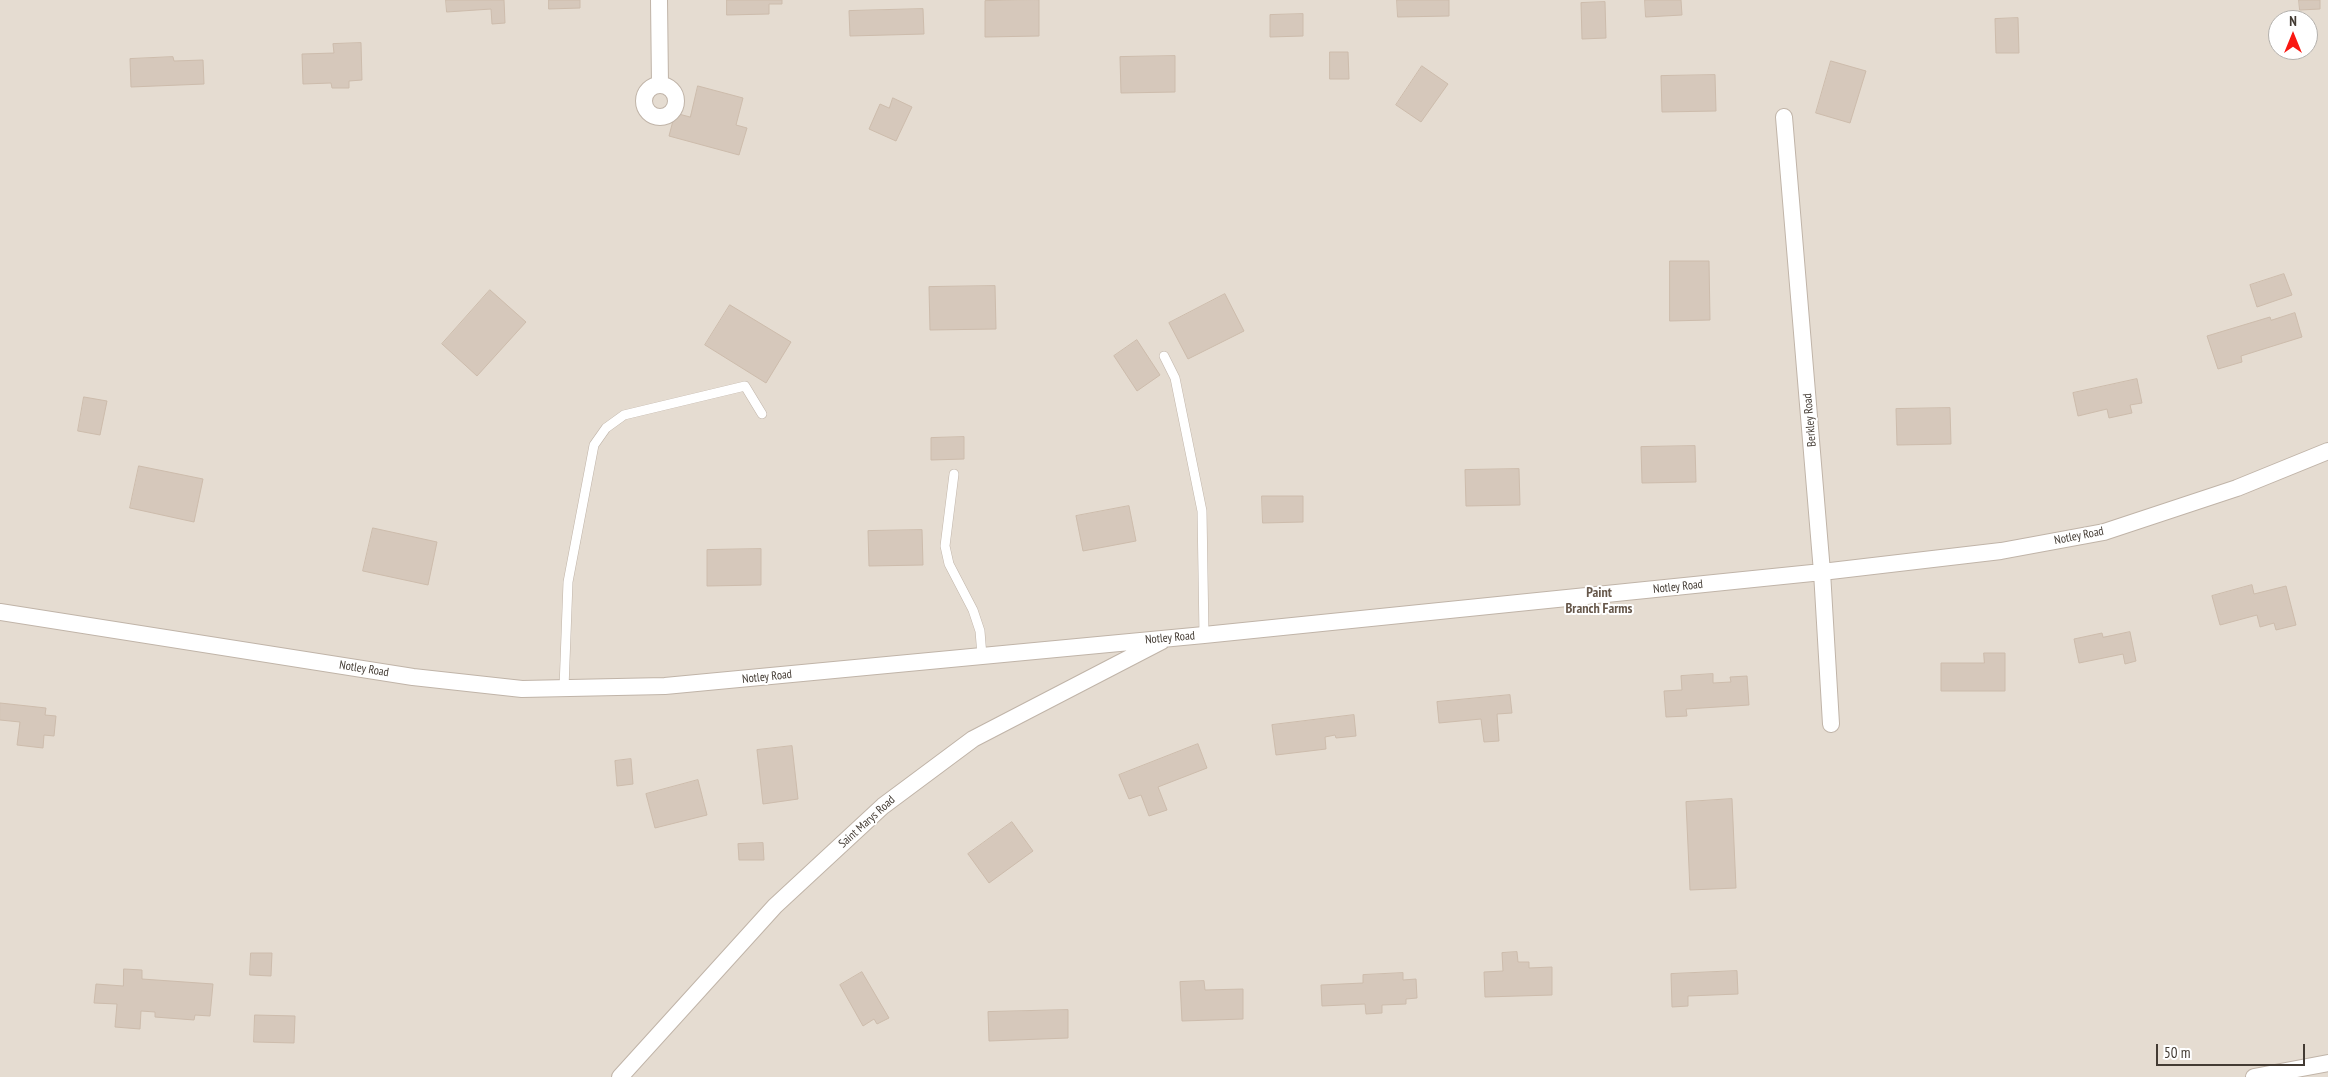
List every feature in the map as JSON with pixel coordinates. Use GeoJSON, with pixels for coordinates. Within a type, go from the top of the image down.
{"type":"FeatureCollection","features":[{"type":"Feature","properties":{"kind":"street"},"geometry":{"type":"LineString","coordinates":[[659,0],[660,84]]}},
{"type":"Feature","properties":{"kind":"street","name":"Berkley Road"},"geometry":{"type":"LineString","coordinates":[[1784,117],[1822,572],[1831,724]]}},
{"type":"Feature","properties":{"kind":"street","name":"Notley Road"},"geometry":{"type":"LineString","coordinates":[[0,612],[413,677],[522,689],[665,686],[1204,635],[1822,572],[2000,551],[2104,532],[2237,488],[2328,451]]}},
{"type":"Feature","properties":{"kind":"street","name":"Saint Marys Road"},"geometry":{"type":"LineString","coordinates":[[620,1077],[775,906],[883,806],[973,740],[1168,638]]}},
{"type":"Feature","properties":{"kind":"street"},"geometry":{"type":"LineString","coordinates":[[2254,1077],[2328,1063]]}},
{"type":"Feature","properties":{"kind":"lane"},"geometry":{"type":"LineString","coordinates":[[1164,356],[1175,378],[1202,511],[1204,635]]}},
{"type":"Feature","properties":{"kind":"lane"},"geometry":{"type":"LineString","coordinates":[[564,688],[568,582],[594,444],[606,428],[624,415],[745,386],[762,414]]}},
{"type":"Feature","properties":{"kind":"lane"},"geometry":{"type":"LineString","coordinates":[[954,474],[945,546],[949,564],[973,610],[980,631],[982,656]]}},
{"type":"Feature","properties":{"kind":"shaded area"},"geometry":{"type":"Polygon","coordinates":[[[0,0],[2328,0],[2328,1077],[0,1077],[0,0]]]}},
{"type":"Feature","properties":{"kind":"building"},"geometry":{"type":"Polygon","coordinates":[[[446,0],[504,0],[505,23],[492,24],[491,9],[447,12],[446,0]]]}},
{"type":"Feature","properties":{"kind":"building"},"geometry":{"type":"Polygon","coordinates":[[[549,0],[580,0],[580,8],[549,9],[549,0]]]}},
{"type":"Feature","properties":{"kind":"building"},"geometry":{"type":"Polygon","coordinates":[[[727,0],[782,0],[782,4],[769,4],[769,14],[727,15],[727,0]]]}},
{"type":"Feature","properties":{"kind":"building"},"geometry":{"type":"Polygon","coordinates":[[[1039,0],[1039,36],[985,37],[985,1],[1039,0]]]}},
{"type":"Feature","properties":{"kind":"building"},"geometry":{"type":"Polygon","coordinates":[[[1397,0],[1449,0],[1449,16],[1398,17],[1397,0]]]}},
{"type":"Feature","properties":{"kind":"building"},"geometry":{"type":"Polygon","coordinates":[[[1645,0],[1681,0],[1682,15],[1646,17],[1645,0]]]}},
{"type":"Feature","properties":{"kind":"building"},"geometry":{"type":"Polygon","coordinates":[[[2299,0],[2320,0],[2320,9],[2300,10],[2299,0]]]}},
{"type":"Feature","properties":{"kind":"building"},"geometry":{"type":"Polygon","coordinates":[[[1605,2],[1606,38],[1582,39],[1581,3],[1605,2]]]}},
{"type":"Feature","properties":{"kind":"building"},"geometry":{"type":"Polygon","coordinates":[[[923,9],[924,34],[850,36],[849,11],[923,9]]]}},
{"type":"Feature","properties":{"kind":"building"},"geometry":{"type":"Polygon","coordinates":[[[1303,14],[1303,36],[1270,37],[1270,15],[1303,14]]]}},
{"type":"Feature","properties":{"kind":"building"},"geometry":{"type":"Polygon","coordinates":[[[2018,18],[2019,53],[1996,53],[1995,19],[2018,18]]]}},
{"type":"Feature","properties":{"kind":"building"},"geometry":{"type":"Polygon","coordinates":[[[361,43],[362,80],[349,81],[349,88],[332,88],[331,83],[303,84],[302,54],[334,53],[333,44],[361,43]]]}},
{"type":"Feature","properties":{"kind":"building"},"geometry":{"type":"Polygon","coordinates":[[[1330,52],[1348,52],[1349,79],[1330,79],[1330,52]]]}},
{"type":"Feature","properties":{"kind":"building"},"geometry":{"type":"Polygon","coordinates":[[[1175,56],[1175,92],[1121,93],[1120,57],[1175,56]]]}},
{"type":"Feature","properties":{"kind":"building"},"geometry":{"type":"Polygon","coordinates":[[[173,57],[174,61],[203,60],[204,84],[131,87],[130,59],[173,57]]]}},
{"type":"Feature","properties":{"kind":"building"},"geometry":{"type":"Polygon","coordinates":[[[1831,61],[1866,71],[1850,123],[1816,113],[1831,61]]]}},
{"type":"Feature","properties":{"kind":"building"},"geometry":{"type":"Polygon","coordinates":[[[1422,66],[1448,84],[1421,122],[1396,105],[1422,66]]]}},
{"type":"Feature","properties":{"kind":"building"},"geometry":{"type":"Polygon","coordinates":[[[1715,75],[1716,111],[1662,112],[1661,76],[1715,75]]]}},
{"type":"Feature","properties":{"kind":"building"},"geometry":{"type":"Polygon","coordinates":[[[698,86],[743,98],[736,125],[747,128],[739,155],[669,136],[675,113],[690,117],[698,86]]]}},
{"type":"Feature","properties":{"kind":"building"},"geometry":{"type":"Polygon","coordinates":[[[893,98],[912,107],[896,141],[869,129],[880,104],[889,108],[893,98]]]}},
{"type":"Feature","properties":{"kind":"building"},"geometry":{"type":"Polygon","coordinates":[[[1670,261],[1709,261],[1710,320],[1670,321],[1670,261]]]}},
{"type":"Feature","properties":{"kind":"building"},"geometry":{"type":"Polygon","coordinates":[[[2284,274],[2292,295],[2257,307],[2250,285],[2284,274]]]}},
{"type":"Feature","properties":{"kind":"building"},"geometry":{"type":"Polygon","coordinates":[[[995,286],[996,329],[930,330],[929,287],[995,286]]]}},
{"type":"Feature","properties":{"kind":"building"},"geometry":{"type":"Polygon","coordinates":[[[490,290],[526,322],[477,376],[442,344],[490,290]]]}},
{"type":"Feature","properties":{"kind":"building"},"geometry":{"type":"Polygon","coordinates":[[[1225,294],[1244,331],[1188,359],[1169,323],[1225,294]]]}},
{"type":"Feature","properties":{"kind":"building"},"geometry":{"type":"Polygon","coordinates":[[[730,305],[791,342],[766,383],[705,345],[730,305]]]}},
{"type":"Feature","properties":{"kind":"building"},"geometry":{"type":"Polygon","coordinates":[[[2295,313],[2302,337],[2241,356],[2242,362],[2218,369],[2207,336],[2270,317],[2271,320],[2295,313]]]}},
{"type":"Feature","properties":{"kind":"building"},"geometry":{"type":"Polygon","coordinates":[[[1137,340],[1160,375],[1137,391],[1114,356],[1137,340]]]}},
{"type":"Feature","properties":{"kind":"building"},"geometry":{"type":"Polygon","coordinates":[[[2137,379],[2142,403],[2130,405],[2132,413],[2109,418],[2107,409],[2078,416],[2073,393],[2137,379]]]}},
{"type":"Feature","properties":{"kind":"building"},"geometry":{"type":"Polygon","coordinates":[[[84,397],[107,401],[100,435],[78,431],[84,397]]]}},
{"type":"Feature","properties":{"kind":"building"},"geometry":{"type":"Polygon","coordinates":[[[1950,408],[1951,444],[1897,445],[1896,409],[1950,408]]]}},
{"type":"Feature","properties":{"kind":"building"},"geometry":{"type":"Polygon","coordinates":[[[964,437],[964,459],[931,460],[931,438],[964,437]]]}},
{"type":"Feature","properties":{"kind":"building"},"geometry":{"type":"Polygon","coordinates":[[[1695,446],[1696,482],[1642,483],[1641,447],[1695,446]]]}},
{"type":"Feature","properties":{"kind":"building"},"geometry":{"type":"Polygon","coordinates":[[[139,466],[203,479],[194,522],[130,508],[139,466]]]}},
{"type":"Feature","properties":{"kind":"building"},"geometry":{"type":"Polygon","coordinates":[[[1519,469],[1520,505],[1466,506],[1465,470],[1519,469]]]}},
{"type":"Feature","properties":{"kind":"building"},"geometry":{"type":"Polygon","coordinates":[[[1262,496],[1303,496],[1303,522],[1263,523],[1262,496]]]}},
{"type":"Feature","properties":{"kind":"building"},"geometry":{"type":"Polygon","coordinates":[[[1129,506],[1136,541],[1083,551],[1076,516],[1129,506]]]}},
{"type":"Feature","properties":{"kind":"building"},"geometry":{"type":"Polygon","coordinates":[[[373,528],[437,542],[428,585],[363,571],[373,528]]]}},
{"type":"Feature","properties":{"kind":"building"},"geometry":{"type":"Polygon","coordinates":[[[922,530],[923,565],[869,566],[868,531],[922,530]]]}},
{"type":"Feature","properties":{"kind":"building"},"geometry":{"type":"Polygon","coordinates":[[[761,549],[761,585],[707,586],[707,550],[761,549]]]}},
{"type":"Feature","properties":{"kind":"building"},"geometry":{"type":"Polygon","coordinates":[[[2252,585],[2254,594],[2286,586],[2296,625],[2276,630],[2274,623],[2260,627],[2257,615],[2220,625],[2212,596],[2252,585]]]}},
{"type":"Feature","properties":{"kind":"building"},"geometry":{"type":"Polygon","coordinates":[[[2130,632],[2136,661],[2125,664],[2123,654],[2079,663],[2074,639],[2102,633],[2103,637],[2130,632]]]}},
{"type":"Feature","properties":{"kind":"building"},"geometry":{"type":"Polygon","coordinates":[[[1984,653],[2005,653],[2005,691],[1941,691],[1941,663],[1984,663],[1984,653]]]}},
{"type":"Feature","properties":{"kind":"building"},"geometry":{"type":"Polygon","coordinates":[[[1713,674],[1713,683],[1731,682],[1730,677],[1747,676],[1749,705],[1686,709],[1687,716],[1666,717],[1664,691],[1682,690],[1681,676],[1713,674]]]}},
{"type":"Feature","properties":{"kind":"building"},"geometry":{"type":"Polygon","coordinates":[[[1510,695],[1512,713],[1497,714],[1499,741],[1484,742],[1481,719],[1439,723],[1437,702],[1510,695]]]}},
{"type":"Feature","properties":{"kind":"building"},"geometry":{"type":"Polygon","coordinates":[[[0,703],[46,708],[45,715],[56,716],[54,736],[44,735],[43,748],[17,745],[20,722],[0,720],[0,703]]]}},
{"type":"Feature","properties":{"kind":"building"},"geometry":{"type":"Polygon","coordinates":[[[1354,715],[1356,736],[1336,738],[1335,735],[1325,737],[1326,749],[1276,755],[1272,725],[1354,715]]]}},
{"type":"Feature","properties":{"kind":"building"},"geometry":{"type":"Polygon","coordinates":[[[1198,744],[1207,768],[1158,787],[1167,810],[1149,816],[1141,795],[1129,799],[1119,775],[1198,744]]]}},
{"type":"Feature","properties":{"kind":"building"},"geometry":{"type":"Polygon","coordinates":[[[792,746],[798,799],[763,804],[757,750],[792,746]]]}},
{"type":"Feature","properties":{"kind":"building"},"geometry":{"type":"Polygon","coordinates":[[[631,759],[633,784],[617,786],[615,761],[631,759]]]}},
{"type":"Feature","properties":{"kind":"building"},"geometry":{"type":"Polygon","coordinates":[[[698,780],[707,815],[655,828],[646,794],[698,780]]]}},
{"type":"Feature","properties":{"kind":"building"},"geometry":{"type":"Polygon","coordinates":[[[1732,799],[1736,888],[1690,890],[1686,802],[1732,799]]]}},
{"type":"Feature","properties":{"kind":"building"},"geometry":{"type":"Polygon","coordinates":[[[1012,822],[1033,851],[989,883],[968,854],[1012,822]]]}},
{"type":"Feature","properties":{"kind":"building"},"geometry":{"type":"Polygon","coordinates":[[[763,843],[764,860],[739,860],[738,844],[763,843]]]}},
{"type":"Feature","properties":{"kind":"building"},"geometry":{"type":"Polygon","coordinates":[[[1517,952],[1518,962],[1529,962],[1529,968],[1552,967],[1552,995],[1485,997],[1484,972],[1503,971],[1502,953],[1517,952]]]}},
{"type":"Feature","properties":{"kind":"building"},"geometry":{"type":"Polygon","coordinates":[[[251,953],[272,953],[271,976],[250,975],[251,953]]]}},
{"type":"Feature","properties":{"kind":"building"},"geometry":{"type":"Polygon","coordinates":[[[124,969],[142,970],[142,979],[213,984],[210,1016],[195,1015],[194,1020],[155,1017],[155,1012],[141,1011],[140,1029],[115,1027],[117,1004],[94,1003],[96,984],[123,986],[124,969]]]}},
{"type":"Feature","properties":{"kind":"building"},"geometry":{"type":"Polygon","coordinates":[[[1737,971],[1738,994],[1688,996],[1688,1006],[1672,1007],[1671,974],[1737,971]]]}},
{"type":"Feature","properties":{"kind":"building"},"geometry":{"type":"Polygon","coordinates":[[[862,972],[889,1018],[877,1024],[874,1019],[863,1026],[840,985],[862,972]]]}},
{"type":"Feature","properties":{"kind":"building"},"geometry":{"type":"Polygon","coordinates":[[[1403,973],[1403,980],[1416,979],[1417,998],[1406,999],[1406,1004],[1382,1005],[1382,1013],[1366,1014],[1365,1004],[1322,1006],[1321,985],[1363,983],[1363,975],[1403,973]]]}},
{"type":"Feature","properties":{"kind":"building"},"geometry":{"type":"Polygon","coordinates":[[[1204,981],[1205,990],[1243,989],[1243,1019],[1182,1021],[1180,982],[1204,981]]]}},
{"type":"Feature","properties":{"kind":"building"},"geometry":{"type":"Polygon","coordinates":[[[1068,1010],[1068,1038],[989,1041],[988,1012],[1068,1010]]]}},
{"type":"Feature","properties":{"kind":"building"},"geometry":{"type":"Polygon","coordinates":[[[255,1015],[295,1016],[294,1043],[254,1042],[255,1015]]]}},
{"type":"Feature","properties":{"kind":"district","name":"Paint Branch Farms"},"geometry":{"type":"Point","coordinates":[1599,602]}}]}
